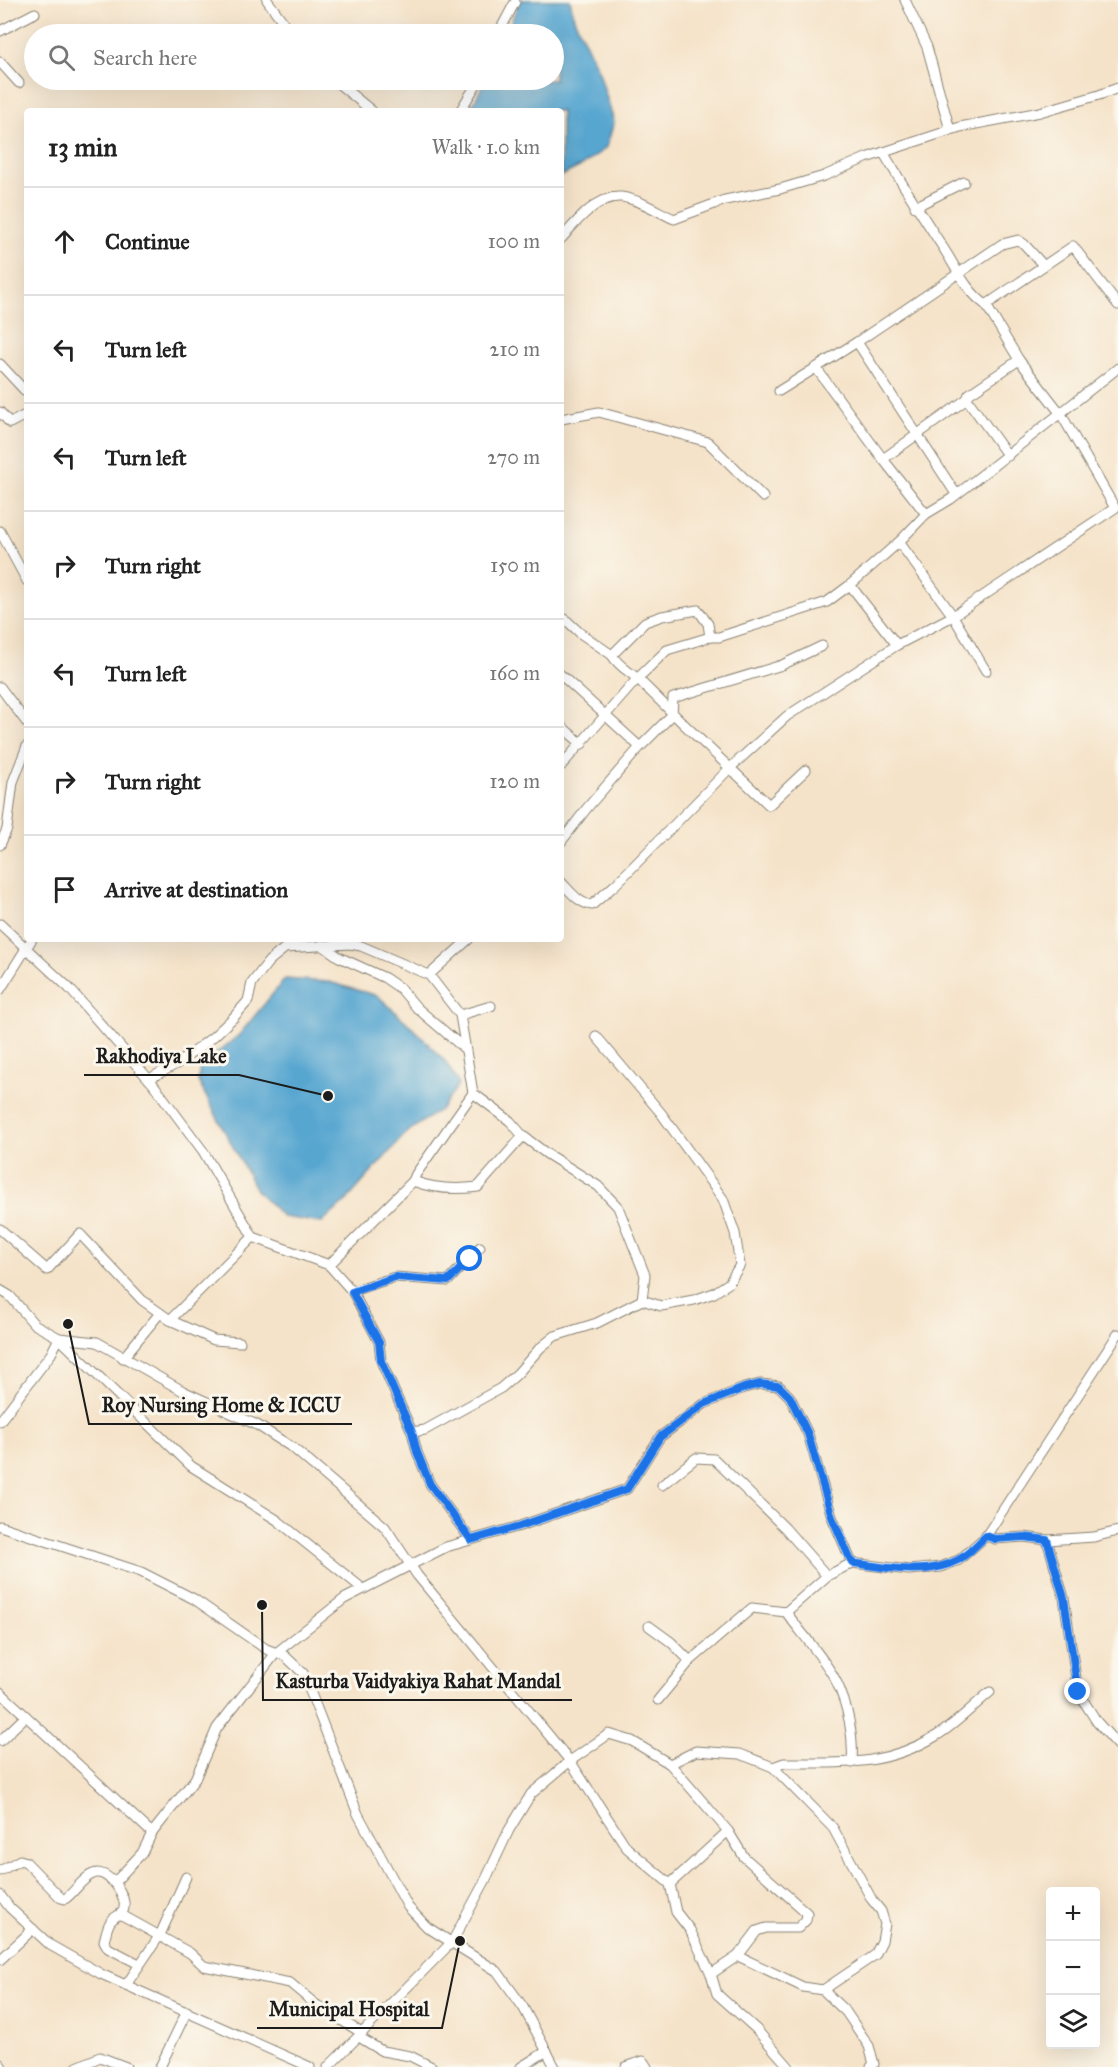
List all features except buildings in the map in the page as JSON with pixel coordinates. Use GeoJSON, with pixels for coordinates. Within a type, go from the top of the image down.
{"type":"FeatureCollection","features":[{"type":"Feature","properties":{"kind":"street"},"geometry":{"type":"LineString","coordinates":[[267,0],[285,24]]}},
{"type":"Feature","properties":{"kind":"street"},"geometry":{"type":"LineString","coordinates":[[905,0],[927,47],[950,130]]}},
{"type":"Feature","properties":{"kind":"street"},"geometry":{"type":"LineString","coordinates":[[503,24],[515,2]]}},
{"type":"Feature","properties":{"kind":"street"},"geometry":{"type":"LineString","coordinates":[[0,30],[35,13]]}},
{"type":"Feature","properties":{"kind":"street"},"geometry":{"type":"LineString","coordinates":[[0,62],[19,83]]}},
{"type":"Feature","properties":{"kind":"street"},"geometry":{"type":"LineString","coordinates":[[564,236],[584,216],[609,197],[622,197],[634,201],[674,219],[725,200],[780,189],[824,176],[883,152],[950,130],[1040,112],[1118,88]]}},
{"type":"Feature","properties":{"kind":"street"},"geometry":{"type":"LineString","coordinates":[[346,90],[368,108]]}},
{"type":"Feature","properties":{"kind":"street"},"geometry":{"type":"LineString","coordinates":[[462,108],[473,90]]}},
{"type":"Feature","properties":{"kind":"street"},"geometry":{"type":"LineString","coordinates":[[564,885],[578,899],[587,905],[592,905],[615,885],[730,768],[787,716],[897,645],[953,616],[1115,508],[1061,414],[1020,360],[986,305],[957,274],[883,152]]}},
{"type":"Feature","properties":{"kind":"street"},"geometry":{"type":"LineString","coordinates":[[915,207],[964,182]]}},
{"type":"Feature","properties":{"kind":"street"},"geometry":{"type":"LineString","coordinates":[[779,391],[857,342],[1002,244],[1013,240],[1024,244],[1043,265]]}},
{"type":"Feature","properties":{"kind":"street"},"geometry":{"type":"LineString","coordinates":[[986,305],[1073,246],[1118,305]]}},
{"type":"Feature","properties":{"kind":"street"},"geometry":{"type":"LineString","coordinates":[[857,342],[956,494]]}},
{"type":"Feature","properties":{"kind":"street"},"geometry":{"type":"LineString","coordinates":[[883,459],[967,399],[969,394],[1020,360]]}},
{"type":"Feature","properties":{"kind":"street"},"geometry":{"type":"LineString","coordinates":[[0,364],[24,390]]}},
{"type":"Feature","properties":{"kind":"street"},"geometry":{"type":"LineString","coordinates":[[816,368],[927,514]]}},
{"type":"Feature","properties":{"kind":"street"},"geometry":{"type":"LineString","coordinates":[[564,763],[637,679],[667,650],[710,637],[719,637],[827,602],[850,585],[927,514],[1008,456],[1118,369]]}},
{"type":"Feature","properties":{"kind":"street"},"geometry":{"type":"LineString","coordinates":[[967,399],[1008,456]]}},
{"type":"Feature","properties":{"kind":"street"},"geometry":{"type":"LineString","coordinates":[[0,412],[10,423],[24,416]]}},
{"type":"Feature","properties":{"kind":"street"},"geometry":{"type":"LineString","coordinates":[[564,418],[599,412],[708,442],[763,497]]}},
{"type":"Feature","properties":{"kind":"street"},"geometry":{"type":"LineString","coordinates":[[0,531],[24,575]]}},
{"type":"Feature","properties":{"kind":"street"},"geometry":{"type":"LineString","coordinates":[[898,542],[953,616],[986,671]]}},
{"type":"Feature","properties":{"kind":"street"},"geometry":{"type":"LineString","coordinates":[[850,585],[897,645]]}},
{"type":"Feature","properties":{"kind":"street"},"geometry":{"type":"LineString","coordinates":[[612,655],[645,622],[662,616],[698,610],[708,624],[710,637]]}},
{"type":"Feature","properties":{"kind":"street"},"geometry":{"type":"LineString","coordinates":[[565,619],[580,633],[612,655],[672,715],[769,805],[806,770]]}},
{"type":"Feature","properties":{"kind":"street"},"geometry":{"type":"LineString","coordinates":[[564,838],[640,747],[672,715],[673,698],[782,665],[822,646]]}},
{"type":"Feature","properties":{"kind":"street"},"geometry":{"type":"LineString","coordinates":[[564,678],[640,747]]}},
{"type":"Feature","properties":{"kind":"street"},"geometry":{"type":"LineString","coordinates":[[0,687],[24,719]]}},
{"type":"Feature","properties":{"kind":"street"},"geometry":{"type":"LineString","coordinates":[[564,729],[582,744]]}},
{"type":"Feature","properties":{"kind":"street"},"geometry":{"type":"LineString","coordinates":[[0,845],[13,782],[24,754]]}},
{"type":"Feature","properties":{"kind":"street"},"geometry":{"type":"LineString","coordinates":[[0,924],[69,988],[149,1079],[203,1151],[253,1237],[329,1265],[352,1292],[379,1342],[381,1361],[412,1432],[417,1452],[430,1484],[471,1540]]}},
{"type":"Feature","properties":{"kind":"street"},"geometry":{"type":"LineString","coordinates":[[0,990],[30,942]]}},
{"type":"Feature","properties":{"kind":"street"},"geometry":{"type":"LineString","coordinates":[[429,975],[466,942]]}},
{"type":"Feature","properties":{"kind":"street"},"geometry":{"type":"LineString","coordinates":[[322,945],[339,957],[385,978],[401,989],[417,1008],[465,1049]]}},
{"type":"Feature","properties":{"kind":"street"},"geometry":{"type":"LineString","coordinates":[[149,1079],[180,1062],[233,1018],[248,1001],[252,983],[269,961],[285,948],[361,945],[429,975],[460,1016],[473,1093],[510,1121],[523,1136],[547,1154],[598,1186],[618,1207],[645,1275],[642,1300]]}},
{"type":"Feature","properties":{"kind":"street"},"geometry":{"type":"LineString","coordinates":[[460,1016],[491,1006]]}},
{"type":"Feature","properties":{"kind":"street"},"geometry":{"type":"LineString","coordinates":[[412,1432],[425,1430],[501,1388],[555,1336],[597,1323],[642,1300],[661,1306],[694,1300],[714,1293],[729,1283],[740,1265],[737,1244],[723,1199],[661,1113],[596,1036]]}},
{"type":"Feature","properties":{"kind":"street"},"geometry":{"type":"LineString","coordinates":[[329,1265],[413,1180],[473,1093]]}},
{"type":"Feature","properties":{"kind":"street"},"geometry":{"type":"LineString","coordinates":[[413,1180],[425,1185],[460,1189],[478,1187],[523,1136]]}},
{"type":"Feature","properties":{"kind":"street"},"geometry":{"type":"LineString","coordinates":[[0,1229],[46,1270],[80,1234],[142,1299],[170,1320],[214,1340],[240,1342]]}},
{"type":"Feature","properties":{"kind":"street"},"geometry":{"type":"LineString","coordinates":[[170,1320],[253,1237]]}},
{"type":"Feature","properties":{"kind":"street"},"geometry":{"type":"LineString","coordinates":[[352,1292],[395,1277],[448,1281],[480,1247]]}},
{"type":"Feature","properties":{"kind":"street"},"geometry":{"type":"LineString","coordinates":[[0,1290],[10,1296],[34,1324],[59,1338],[190,1466],[277,1520],[363,1589]]}},
{"type":"Feature","properties":{"kind":"street"},"geometry":{"type":"LineString","coordinates":[[123,1358],[160,1313]]}},
{"type":"Feature","properties":{"kind":"street"},"geometry":{"type":"LineString","coordinates":[[786,1612],[827,1576],[852,1563],[909,1570],[941,1567],[959,1560],[986,1536],[1118,1334]]}},
{"type":"Feature","properties":{"kind":"street"},"geometry":{"type":"LineString","coordinates":[[59,1338],[97,1342],[183,1391],[257,1425],[293,1449],[385,1527],[411,1566],[570,1761],[627,1848],[670,1884],[676,1912],[690,1930],[711,1974],[717,1994],[756,2029],[789,2067]]}},
{"type":"Feature","properties":{"kind":"street"},"geometry":{"type":"LineString","coordinates":[[0,1421],[51,1354],[59,1338]]}},
{"type":"Feature","properties":{"kind":"street"},"geometry":{"type":"LineString","coordinates":[[114,1883],[142,1852],[152,1833],[195,1779],[217,1728],[276,1653],[344,1599],[446,1548],[520,1526],[627,1489],[660,1437],[704,1404],[760,1384],[779,1386],[790,1397],[808,1434],[832,1517],[852,1563]]}},
{"type":"Feature","properties":{"kind":"street"},"geometry":{"type":"LineString","coordinates":[[662,1485],[696,1458],[714,1459],[785,1528],[827,1576]]}},
{"type":"Feature","properties":{"kind":"street"},"geometry":{"type":"LineString","coordinates":[[0,1526],[141,1572],[194,1599],[266,1649],[285,1656],[303,1672],[358,1814],[408,1907],[427,1927],[496,1971],[523,2007],[555,2067]]}},
{"type":"Feature","properties":{"kind":"street"},"geometry":{"type":"LineString","coordinates":[[986,1536],[995,1539],[1024,1537],[1047,1540],[1094,1537],[1118,1531]]}},
{"type":"Feature","properties":{"kind":"street"},"geometry":{"type":"LineString","coordinates":[[1047,1540],[1064,1598],[1078,1692],[1097,1722],[1118,1745]]}},
{"type":"Feature","properties":{"kind":"street"},"geometry":{"type":"LineString","coordinates":[[658,1700],[690,1661],[753,1608],[786,1612],[838,1686],[854,1743],[852,1763]]}},
{"type":"Feature","properties":{"kind":"street"},"geometry":{"type":"LineString","coordinates":[[649,1626],[671,1642],[690,1661]]}},
{"type":"Feature","properties":{"kind":"street"},"geometry":{"type":"LineString","coordinates":[[0,1692],[152,1833]]}},
{"type":"Feature","properties":{"kind":"street"},"geometry":{"type":"LineString","coordinates":[[773,1767],[784,1763],[852,1763],[885,1759],[937,1735],[990,1692]]}},
{"type":"Feature","properties":{"kind":"street"},"geometry":{"type":"LineString","coordinates":[[0,1741],[26,1716]]}},
{"type":"Feature","properties":{"kind":"street"},"geometry":{"type":"LineString","coordinates":[[328,2067],[452,1942],[509,1830],[531,1794],[570,1761],[609,1734],[632,1741],[670,1764],[728,1831],[744,1857],[807,1913],[806,1920],[798,1928],[766,1928],[757,1931],[738,1956],[711,1974]]}},
{"type":"Feature","properties":{"kind":"street"},"geometry":{"type":"LineString","coordinates":[[670,1764],[696,1751],[740,1754],[773,1767],[833,1828],[885,1924],[882,1941],[874,1955],[823,1990]]}},
{"type":"Feature","properties":{"kind":"street"},"geometry":{"type":"LineString","coordinates":[[670,1884],[728,1831]]}},
{"type":"Feature","properties":{"kind":"street"},"geometry":{"type":"LineString","coordinates":[[0,1870],[21,1860],[26,1862],[61,1898],[65,1899],[90,1875],[96,1872],[101,1873],[119,1888],[125,1901],[122,1912],[110,1921],[104,1941],[108,1948],[140,1964]]}},
{"type":"Feature","properties":{"kind":"street"},"geometry":{"type":"LineString","coordinates":[[126,1985],[160,1935],[186,1877]]}},
{"type":"Feature","properties":{"kind":"street"},"geometry":{"type":"LineString","coordinates":[[0,1895],[10,1908],[50,1946],[100,1974],[310,2067]]}},
{"type":"Feature","properties":{"kind":"street"},"geometry":{"type":"LineString","coordinates":[[120,1914],[190,1953],[204,1966],[290,1983],[315,2004],[382,2051],[410,2056],[432,2067]]}},
{"type":"Feature","properties":{"kind":"street"},"geometry":{"type":"LineString","coordinates":[[0,1960],[33,1929]]}},
{"type":"Feature","properties":{"kind":"street"},"geometry":{"type":"LineString","coordinates":[[738,1956],[803,1987],[823,1990],[846,2012],[869,2046],[874,2064],[871,2067]]}},
{"type":"Feature","properties":{"kind":"street"},"geometry":{"type":"LineString","coordinates":[[160,2067],[187,2012]]}},
{"type":"Feature","properties":{"kind":"street"},"geometry":{"type":"LineString","coordinates":[[521,2067],[547,2051]]}},
{"type":"Feature","properties":{"kind":"street"},"geometry":{"type":"LineString","coordinates":[[77,2067],[100,2057],[126,2067]]}},
{"type":"Feature","properties":{"kind":"street"},"geometry":{"type":"LineString","coordinates":[[626,2067],[643,2061],[647,2067]]}},
{"type":"Feature","properties":{"kind":"water"},"geometry":{"type":"Polygon","coordinates":[[[520,0],[570,0],[574,18],[599,72],[614,122],[606,148],[583,165],[564,174],[564,108],[471,108],[480,90],[564,90],[564,24],[510,24],[520,0]]]}},
{"type":"Feature","properties":{"kind":"water"},"geometry":{"type":"Polygon","coordinates":[[[285,979],[329,982],[378,996],[445,1061],[459,1084],[441,1109],[406,1133],[347,1200],[322,1223],[283,1217],[256,1190],[198,1081],[200,1067],[239,1035],[285,979]]]}},
{"type":"Feature","properties":{"kind":"place","name":"Rakhodiya Lake"},"geometry":{"type":"Point","coordinates":[328,1096]}},
{"type":"Feature","properties":{"kind":"place","name":"Roy Nursing Home & ICCU"},"geometry":{"type":"Point","coordinates":[68,1324]}},
{"type":"Feature","properties":{"kind":"place","name":"Kasturba Vaidyakiya Rahat Mandal"},"geometry":{"type":"Point","coordinates":[262,1605]}},
{"type":"Feature","properties":{"kind":"place","name":"Municipal Hospital"},"geometry":{"type":"Point","coordinates":[460,1941]}},
{"type":"Feature","properties":{"kind":"route"},"geometry":{"type":"LineString","coordinates":[[470,1259],[448,1281],[395,1277],[352,1292],[379,1342],[381,1361],[412,1432],[417,1452],[430,1484],[471,1540],[520,1526],[627,1489],[660,1437],[704,1404],[760,1384],[779,1386],[790,1397],[808,1434],[832,1517],[852,1563],[909,1570],[941,1567],[959,1560],[986,1536],[995,1539],[1024,1537],[1047,1540],[1064,1598],[1078,1692]]}}]}
